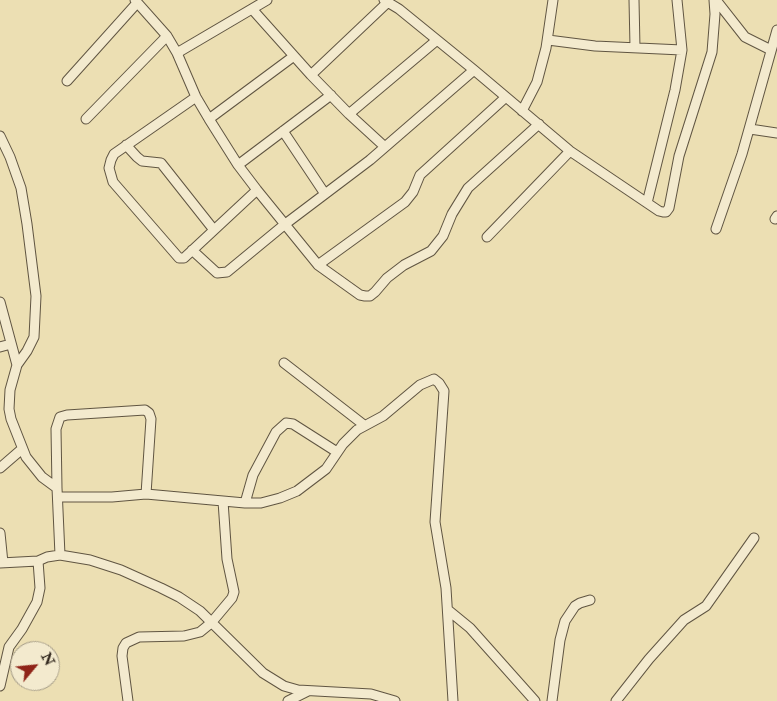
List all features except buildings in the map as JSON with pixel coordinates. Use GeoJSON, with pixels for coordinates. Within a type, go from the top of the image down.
{"type":"FeatureCollection","features":[{"type":"Feature","properties":{"kind":"street"},"geometry":{"type":"LineString","coordinates":[[177,53],[267,0]]}},
{"type":"Feature","properties":{"kind":"street"},"geometry":{"type":"LineString","coordinates":[[522,111],[536,82],[548,40],[553,0]]}},
{"type":"Feature","properties":{"kind":"street"},"geometry":{"type":"LineString","coordinates":[[634,0],[635,47]]}},
{"type":"Feature","properties":{"kind":"street"},"geometry":{"type":"LineString","coordinates":[[647,203],[675,90],[682,50],[676,0]]}},
{"type":"Feature","properties":{"kind":"street"},"geometry":{"type":"LineString","coordinates":[[715,0],[746,38],[771,50]]}},
{"type":"Feature","properties":{"kind":"street"},"geometry":{"type":"LineString","coordinates":[[311,75],[386,1],[400,5],[437,40],[570,151],[647,203],[666,212],[669,208],[679,156],[712,52],[715,0]]}},
{"type":"Feature","properties":{"kind":"street"},"geometry":{"type":"LineString","coordinates":[[67,81],[136,1],[167,36],[177,53],[196,97],[209,119],[238,165],[284,225],[318,265],[360,295],[370,296],[387,278],[404,265],[431,251],[444,236],[452,214],[468,188],[539,124]]}},
{"type":"Feature","properties":{"kind":"street"},"geometry":{"type":"LineString","coordinates":[[252,9],[311,75],[349,114],[386,147]]}},
{"type":"Feature","properties":{"kind":"street"},"geometry":{"type":"LineString","coordinates":[[716,229],[773,62],[771,50],[777,30]]}},
{"type":"Feature","properties":{"kind":"street"},"geometry":{"type":"LineString","coordinates":[[86,119],[167,36]]}},
{"type":"Feature","properties":{"kind":"street"},"geometry":{"type":"LineString","coordinates":[[349,114],[437,40]]}},
{"type":"Feature","properties":{"kind":"street"},"geometry":{"type":"LineString","coordinates":[[548,40],[595,46],[682,50]]}},
{"type":"Feature","properties":{"kind":"street"},"geometry":{"type":"LineString","coordinates":[[209,119],[294,56]]}},
{"type":"Feature","properties":{"kind":"street"},"geometry":{"type":"LineString","coordinates":[[192,250],[216,273],[227,272],[284,225],[386,147],[474,70]]}},
{"type":"Feature","properties":{"kind":"street"},"geometry":{"type":"LineString","coordinates":[[238,165],[331,95]]}},
{"type":"Feature","properties":{"kind":"street"},"geometry":{"type":"LineString","coordinates":[[196,97],[114,154],[109,168],[113,182],[179,258],[184,258],[257,190]]}},
{"type":"Feature","properties":{"kind":"street"},"geometry":{"type":"LineString","coordinates":[[318,265],[405,202],[413,192],[420,175],[506,97]]}},
{"type":"Feature","properties":{"kind":"street"},"geometry":{"type":"LineString","coordinates":[[750,128],[777,133]]}},
{"type":"Feature","properties":{"kind":"street"},"geometry":{"type":"LineString","coordinates":[[284,131],[325,194]]}},
{"type":"Feature","properties":{"kind":"street"},"geometry":{"type":"LineString","coordinates":[[0,136],[21,188],[28,224],[36,296],[34,337],[28,351],[17,365],[10,390],[9,409],[14,429],[26,457],[57,492],[112,497],[146,494],[245,503],[272,501],[297,491],[326,469],[352,434],[364,425],[383,416],[420,385],[434,379],[439,383],[444,391],[435,522],[448,610],[453,701]]}},
{"type":"Feature","properties":{"kind":"street"},"geometry":{"type":"LineString","coordinates":[[126,145],[142,161],[161,163],[214,230]]}},
{"type":"Feature","properties":{"kind":"street"},"geometry":{"type":"LineString","coordinates":[[487,237],[570,151]]}},
{"type":"Feature","properties":{"kind":"street"},"geometry":{"type":"LineString","coordinates":[[0,302],[17,365]]}},
{"type":"Feature","properties":{"kind":"street"},"geometry":{"type":"LineString","coordinates":[[0,347],[11,344]]}},
{"type":"Feature","properties":{"kind":"street"},"geometry":{"type":"LineString","coordinates":[[284,363],[364,425]]}},
{"type":"Feature","properties":{"kind":"street"},"geometry":{"type":"LineString","coordinates":[[60,555],[56,429],[60,417],[145,410],[149,413],[151,419],[146,494]]}},
{"type":"Feature","properties":{"kind":"street"},"geometry":{"type":"LineString","coordinates":[[245,503],[253,475],[276,432],[286,423],[293,424],[337,452]]}},
{"type":"Feature","properties":{"kind":"street"},"geometry":{"type":"LineString","coordinates":[[0,468],[22,449]]}},
{"type":"Feature","properties":{"kind":"street"},"geometry":{"type":"LineString","coordinates":[[128,701],[122,656],[126,643],[139,637],[192,635],[200,632],[211,623],[232,598],[234,592],[227,559],[223,501]]}},
{"type":"Feature","properties":{"kind":"street"},"geometry":{"type":"LineString","coordinates":[[0,533],[2,563],[38,561],[60,555],[90,560],[121,570],[179,597],[200,611],[263,673],[284,686],[298,690],[370,694],[394,701]]}},
{"type":"Feature","properties":{"kind":"street"},"geometry":{"type":"LineString","coordinates":[[616,701],[649,659],[684,620],[706,606],[754,538]]}},
{"type":"Feature","properties":{"kind":"street"},"geometry":{"type":"LineString","coordinates":[[0,686],[5,646],[28,619],[36,602],[40,588],[38,561]]}},
{"type":"Feature","properties":{"kind":"street"},"geometry":{"type":"LineString","coordinates":[[552,701],[560,640],[566,621],[574,606],[580,602],[590,600]]}},
{"type":"Feature","properties":{"kind":"street"},"geometry":{"type":"LineString","coordinates":[[448,610],[470,628],[536,701]]}},
{"type":"Feature","properties":{"kind":"street"},"geometry":{"type":"LineString","coordinates":[[288,701],[310,690]]}}]}
